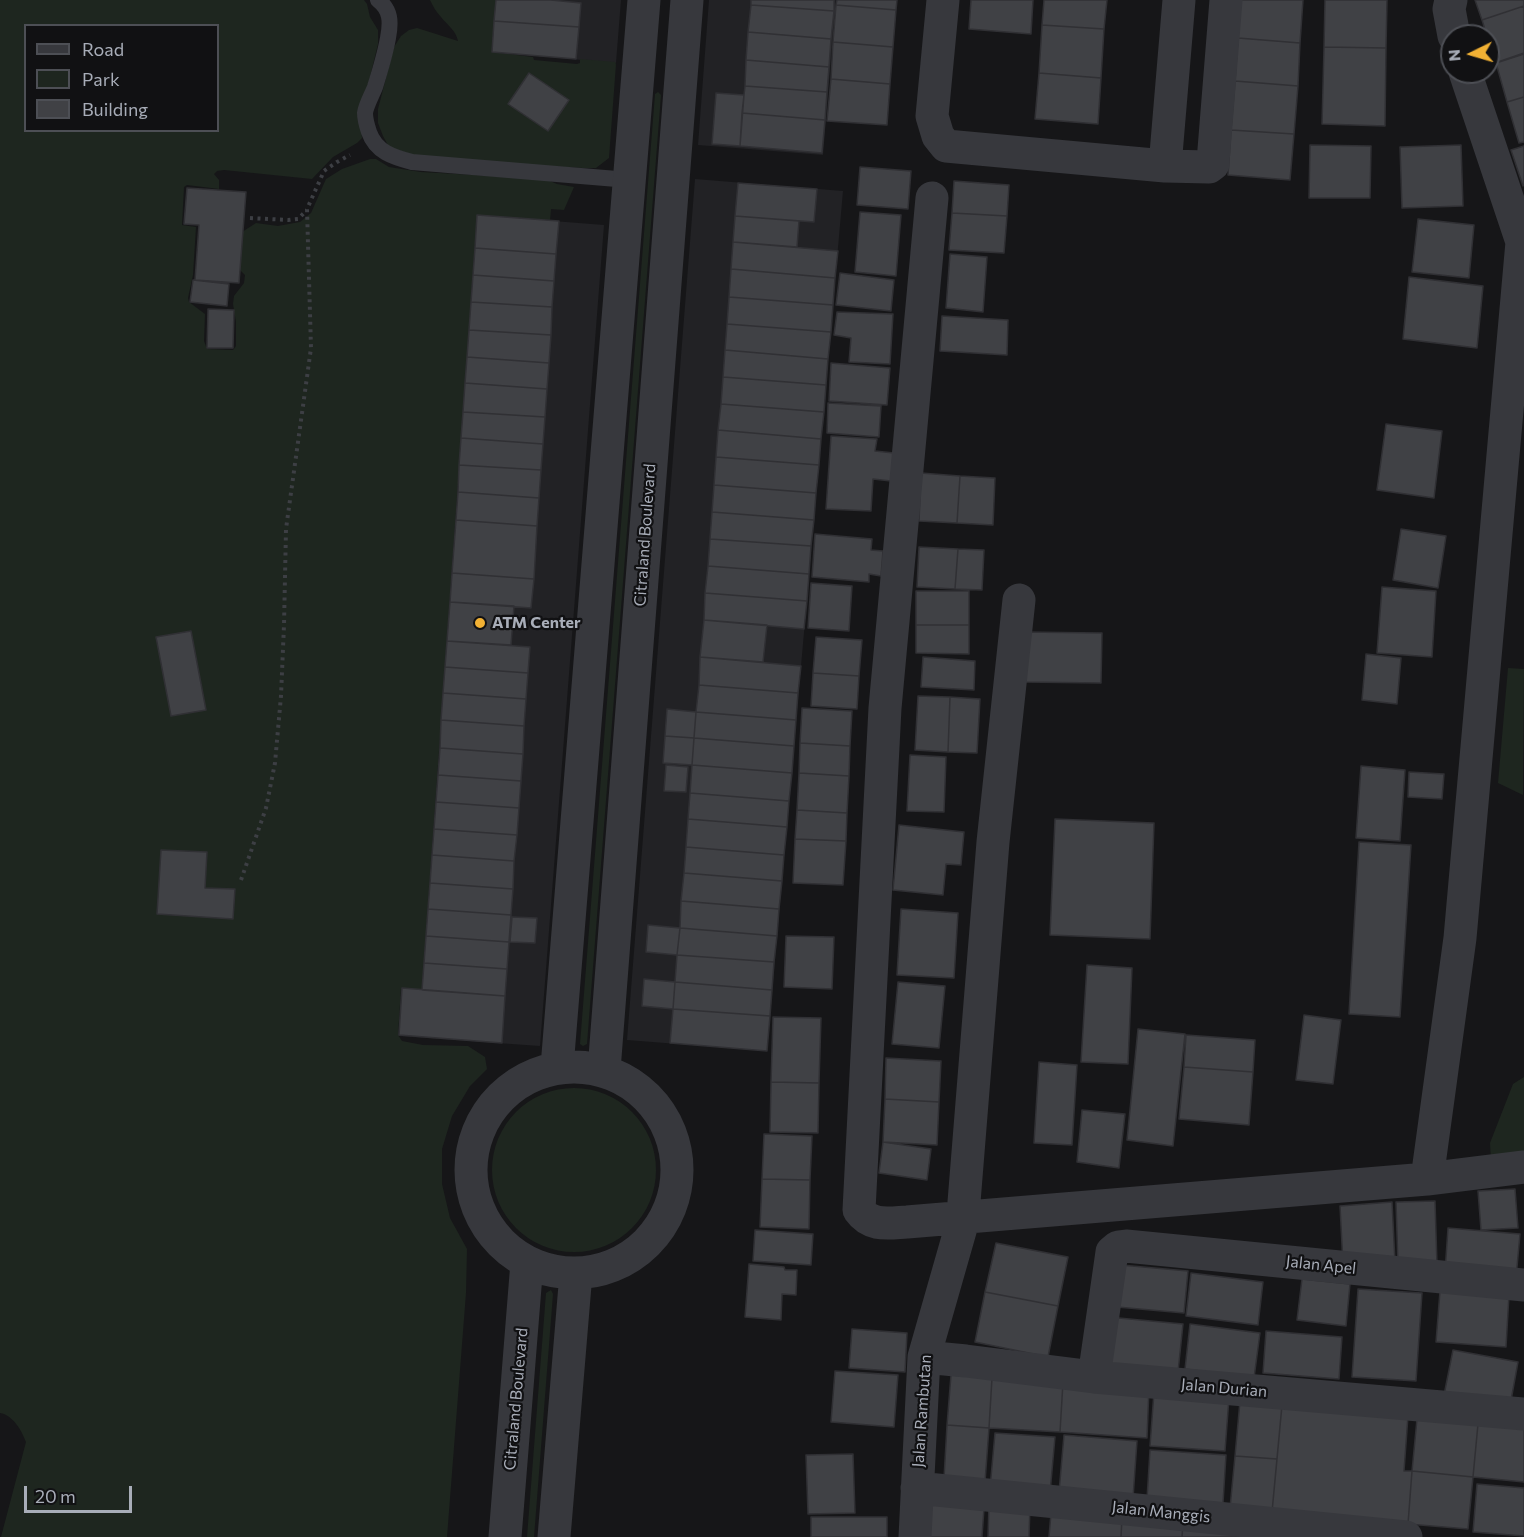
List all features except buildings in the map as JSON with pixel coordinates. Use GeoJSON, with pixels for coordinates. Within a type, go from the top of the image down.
{"type":"FeatureCollection","features":[{"type":"Feature","properties":{"kind":"street"},"geometry":{"type":"LineString","coordinates":[[557,1067],[644,0]]}},
{"type":"Feature","properties":{"kind":"street","name":"Citraland Boulevard"},"geometry":{"type":"LineString","coordinates":[[604,1070],[687,0]]}},
{"type":"Feature","properties":{"kind":"street"},"geometry":{"type":"LineString","coordinates":[[943,0],[932,116],[938,136],[946,146],[1165,166],[1209,167],[1213,164],[1226,0]]}},
{"type":"Feature","properties":{"kind":"street"},"geometry":{"type":"LineString","coordinates":[[1165,166],[1179,0]]}},
{"type":"Feature","properties":{"kind":"street"},"geometry":{"type":"LineString","coordinates":[[1451,0],[1449,9],[1452,24]]}},
{"type":"Feature","properties":{"kind":"street"},"geometry":{"type":"LineString","coordinates":[[639,62],[682,65]]}},
{"type":"Feature","properties":{"kind":"street"},"geometry":{"type":"LineString","coordinates":[[1427,1179],[1460,939],[1523,242],[1469,84]]}},
{"type":"Feature","properties":{"kind":"street"},"geometry":{"type":"LineString","coordinates":[[932,198],[885,708],[859,1210],[864,1218],[877,1223],[1427,1179],[1524,1167]]}},
{"type":"Feature","properties":{"kind":"street","name":"Jalan Rambutan"},"geometry":{"type":"LineString","coordinates":[[915,1537],[924,1357],[964,1217],[993,842],[1019,600]]}},
{"type":"Feature","properties":{"kind":"street"},"geometry":{"type":"LineString","coordinates":[[557,1067],[590,1067],[604,1070],[616,1074],[639,1088],[657,1108],[670,1132],[677,1158],[676,1185],[669,1212],[655,1235],[635,1254],[612,1267],[585,1273],[558,1273],[532,1265],[509,1251],[491,1231],[477,1207],[471,1180],[472,1154],[479,1128],[494,1104],[513,1086],[537,1073],[557,1067]]}},
{"type":"Feature","properties":{"kind":"street","name":"Jalan Apel"},"geometry":{"type":"LineString","coordinates":[[1094,1377],[1112,1252],[1118,1247],[1524,1285]]}},
{"type":"Feature","properties":{"kind":"street","name":"Citraland Boulevard"},"geometry":{"type":"LineString","coordinates":[[505,1537],[527,1262]]}},
{"type":"Feature","properties":{"kind":"street"},"geometry":{"type":"LineString","coordinates":[[554,1537],[576,1273]]}},
{"type":"Feature","properties":{"kind":"street","name":"Jalan Durian"},"geometry":{"type":"LineString","coordinates":[[924,1357],[1094,1377],[1524,1414]]}},
{"type":"Feature","properties":{"kind":"street","name":"Jalan Manggis"},"geometry":{"type":"LineString","coordinates":[[916,1488],[1406,1537]]}},
{"type":"Feature","properties":{"kind":"lane"},"geometry":{"type":"LineString","coordinates":[[378,0],[390,16],[390,22],[387,47],[365,113],[366,125],[376,147],[394,158],[412,162],[629,180]]}},
{"type":"Feature","properties":{"kind":"path"},"geometry":{"type":"LineString","coordinates":[[250,218],[298,219],[307,209],[324,171],[349,155],[376,147]]}},
{"type":"Feature","properties":{"kind":"path"},"geometry":{"type":"LineString","coordinates":[[242,880],[266,808],[275,763],[281,696],[286,529],[311,348],[307,209]]}},
{"type":"Feature","properties":{"kind":"shaded area"},"geometry":{"type":"Polygon","coordinates":[[[496,0],[621,0],[616,63],[492,52],[496,0]]]}},
{"type":"Feature","properties":{"kind":"shaded area"},"geometry":{"type":"Polygon","coordinates":[[[709,0],[836,0],[823,155],[698,145],[709,0]]]}},
{"type":"Feature","properties":{"kind":"shaded area"},"geometry":{"type":"Polygon","coordinates":[[[695,179],[843,191],[767,1051],[627,1040],[695,179]]]}},
{"type":"Feature","properties":{"kind":"shaded area"},"geometry":{"type":"Polygon","coordinates":[[[477,215],[604,225],[540,1046],[398,1036],[401,988],[422,989],[477,215]]]}},
{"type":"Feature","properties":{"kind":"green space"},"geometry":{"type":"Polygon","coordinates":[[[0,0],[364,0],[378,30],[378,44],[360,118],[362,138],[333,157],[312,179],[224,170],[214,174],[219,180],[219,189],[187,185],[184,187],[182,225],[196,227],[193,275],[188,298],[189,302],[205,314],[204,341],[207,349],[233,350],[236,346],[234,296],[244,283],[245,275],[233,263],[239,234],[256,223],[278,226],[300,222],[311,213],[326,179],[342,169],[376,159],[389,167],[421,172],[545,179],[574,187],[564,210],[551,209],[550,220],[477,216],[422,990],[401,989],[398,1035],[402,1041],[423,1045],[468,1046],[485,1057],[487,1069],[470,1086],[452,1116],[442,1149],[442,1184],[450,1218],[467,1249],[466,1293],[447,1537],[1,1537],[26,1442],[13,1420],[0,1413],[0,0]]]}},
{"type":"Feature","properties":{"kind":"green space"},"geometry":{"type":"Polygon","coordinates":[[[430,0],[496,0],[492,52],[533,57],[534,60],[577,64],[580,63],[580,59],[615,62],[609,158],[596,168],[582,168],[425,159],[389,147],[378,123],[378,109],[394,47],[401,36],[417,28],[458,41],[430,0]]]}},
{"type":"Feature","properties":{"kind":"green space"},"geometry":{"type":"Polygon","coordinates":[[[658,92],[661,95],[587,1044],[583,1046],[580,1044],[655,94],[658,92]]]}},
{"type":"Feature","properties":{"kind":"green space"},"geometry":{"type":"Polygon","coordinates":[[[1508,668],[1524,669],[1523,795],[1498,783],[1508,668]]]}},
{"type":"Feature","properties":{"kind":"green space"},"geometry":{"type":"Polygon","coordinates":[[[1524,1077],[1524,1157],[1491,1161],[1490,1143],[1513,1084],[1524,1077]]]}},
{"type":"Feature","properties":{"kind":"green space"},"geometry":{"type":"Polygon","coordinates":[[[574,1088],[605,1095],[632,1112],[649,1139],[656,1170],[649,1201],[632,1228],[605,1245],[574,1252],[543,1245],[516,1228],[499,1201],[492,1170],[499,1139],[516,1112],[543,1095],[574,1088]]]}},
{"type":"Feature","properties":{"kind":"green space"},"geometry":{"type":"Polygon","coordinates":[[[551,1290],[553,1294],[534,1537],[527,1537],[546,1293],[551,1290]]]}},
{"type":"Feature","properties":{"kind":"place","name":"ATM Center"},"geometry":{"type":"Point","coordinates":[480,623]}}]}
